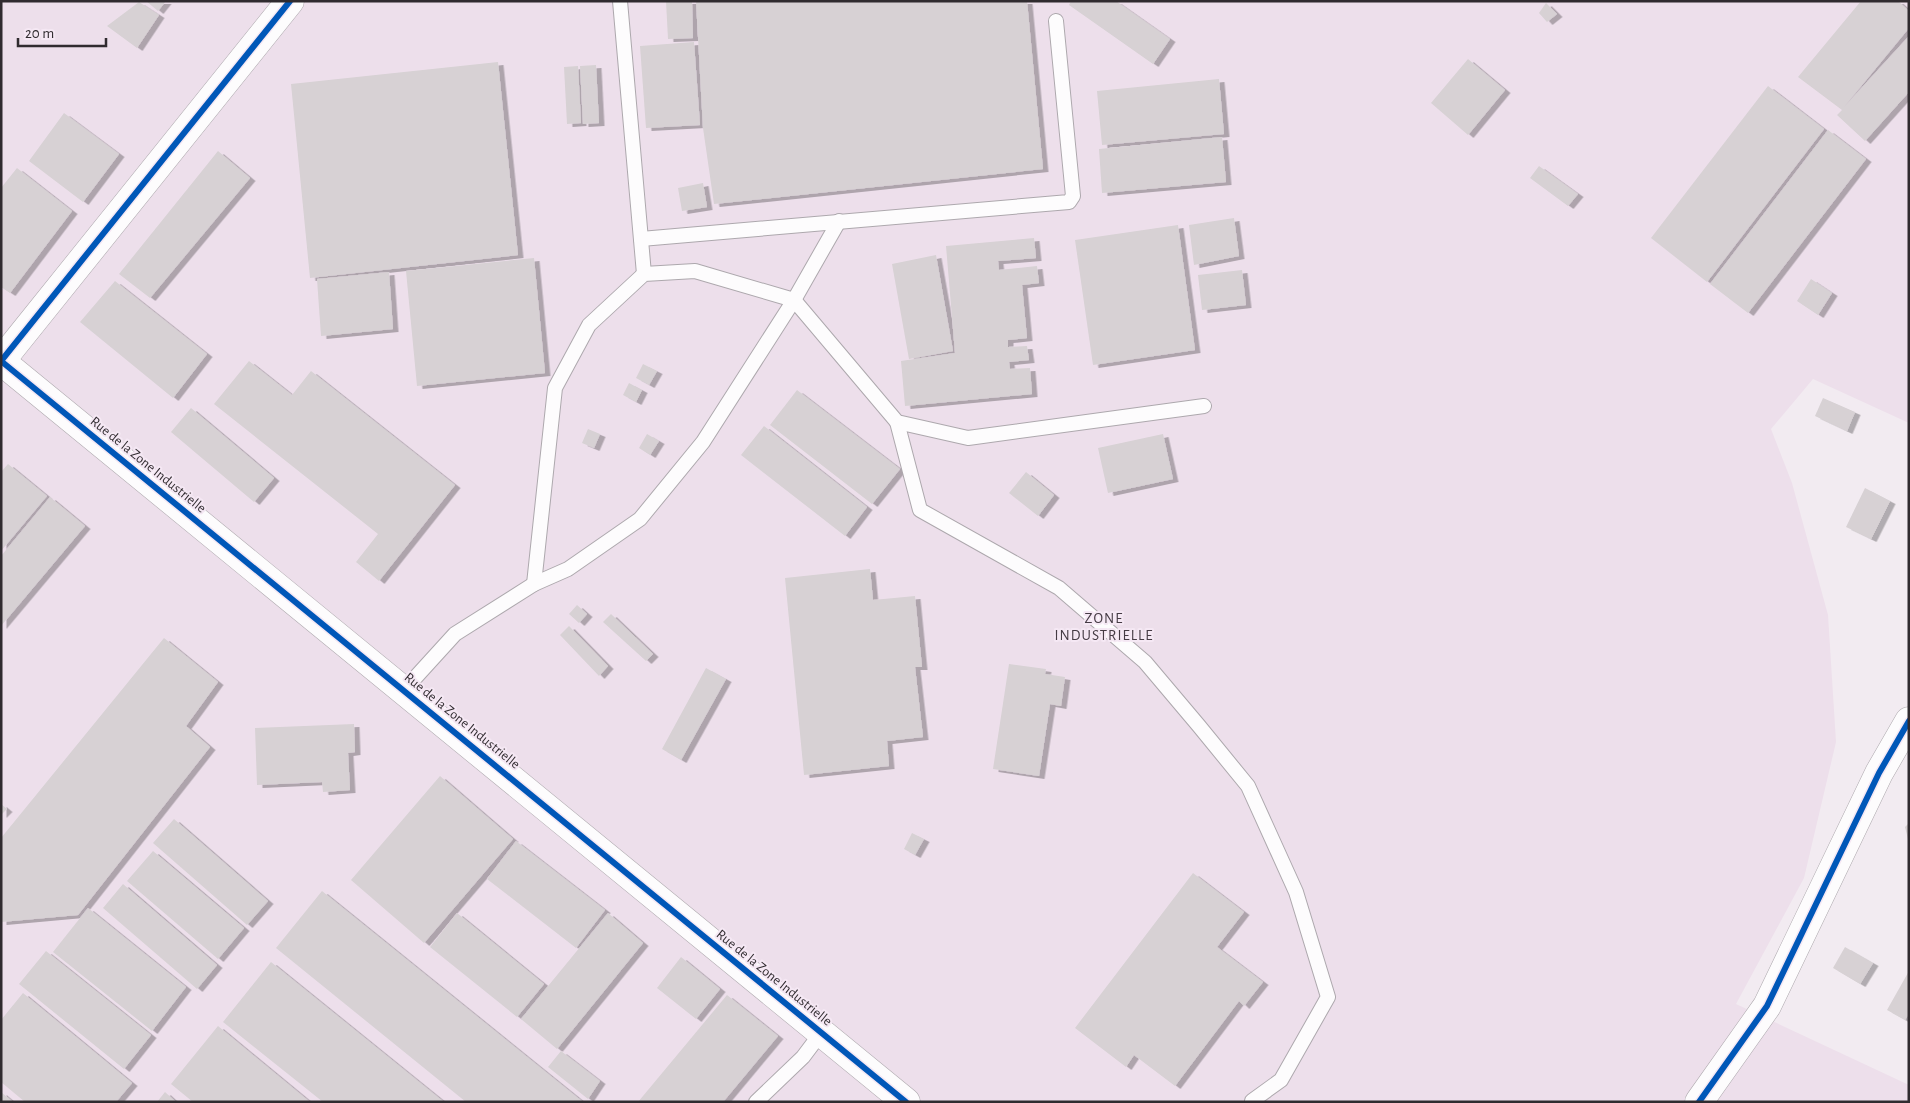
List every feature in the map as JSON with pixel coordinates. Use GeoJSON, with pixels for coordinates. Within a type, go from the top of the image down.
{"type":"FeatureCollection","features":[{"type":"Feature","properties":{"kind":"street"},"geometry":{"type":"LineString","coordinates":[[1,361],[290,1]]}},
{"type":"Feature","properties":{"kind":"street","name":"Rue de la Zone Industrielle"},"geometry":{"type":"LineString","coordinates":[[1,361],[906,1102]]}},
{"type":"Feature","properties":{"kind":"street"},"geometry":{"type":"LineString","coordinates":[[1699,1102],[1766,1006],[1879,773],[1909,721]]}},
{"type":"Feature","properties":{"kind":"lane"},"geometry":{"type":"LineString","coordinates":[[620,1],[644,274]]}},
{"type":"Feature","properties":{"kind":"lane"},"geometry":{"type":"LineString","coordinates":[[641,240],[1068,202],[1073,196],[1056,21]]}},
{"type":"Feature","properties":{"kind":"lane"},"geometry":{"type":"LineString","coordinates":[[404,690],[455,634],[534,584],[568,568],[640,519],[704,442],[794,300],[839,221]]}},
{"type":"Feature","properties":{"kind":"lane"},"geometry":{"type":"LineString","coordinates":[[534,584],[556,388],[589,325],[644,274],[695,271],[794,300],[897,422],[920,510],[1059,588],[1145,662],[1248,786],[1296,892],[1328,997],[1280,1080],[1252,1101]]}},
{"type":"Feature","properties":{"kind":"lane"},"geometry":{"type":"LineString","coordinates":[[897,422],[968,438],[1204,406]]}},
{"type":"Feature","properties":{"kind":"lane"},"geometry":{"type":"LineString","coordinates":[[756,1102],[803,1057],[821,1033]]}},
{"type":"Feature","properties":{"kind":"shaded area"},"geometry":{"type":"Polygon","coordinates":[[[1,1],[1909,1],[1909,423],[1813,379],[1771,429],[1792,483],[1828,615],[1836,742],[1804,878],[1736,1004],[1909,1085],[1909,1102],[1,1102],[1,1]]]}},
{"type":"Feature","properties":{"kind":"building"},"geometry":{"type":"Polygon","coordinates":[[[146,1],[166,1],[158,11],[146,1]]]}},
{"type":"Feature","properties":{"kind":"building"},"geometry":{"type":"Polygon","coordinates":[[[666,1],[692,1],[693,38],[668,39],[666,1]]]}},
{"type":"Feature","properties":{"kind":"building"},"geometry":{"type":"Polygon","coordinates":[[[696,1],[1027,1],[1043,169],[714,204],[703,128],[696,1]]]}},
{"type":"Feature","properties":{"kind":"building"},"geometry":{"type":"Polygon","coordinates":[[[1071,1],[1116,1],[1170,39],[1153,64],[1069,5],[1071,1]]]}},
{"type":"Feature","properties":{"kind":"building"},"geometry":{"type":"Polygon","coordinates":[[[1861,1],[1898,1],[1909,11],[1909,28],[1844,107],[1909,36],[1909,92],[1865,141],[1837,115],[1842,110],[1798,77],[1861,1]]]}},
{"type":"Feature","properties":{"kind":"building"},"geometry":{"type":"Polygon","coordinates":[[[139,2],[159,15],[137,48],[107,26],[139,2]]]}},
{"type":"Feature","properties":{"kind":"building"},"geometry":{"type":"Polygon","coordinates":[[[1546,3],[1557,14],[1547,22],[1539,13],[1546,3]]]}},
{"type":"Feature","properties":{"kind":"building"},"geometry":{"type":"Polygon","coordinates":[[[694,42],[700,125],[646,128],[640,46],[694,42]]]}},
{"type":"Feature","properties":{"kind":"building"},"geometry":{"type":"Polygon","coordinates":[[[1468,59],[1505,90],[1468,135],[1431,103],[1468,59]]]}},
{"type":"Feature","properties":{"kind":"building"},"geometry":{"type":"Polygon","coordinates":[[[498,62],[518,255],[310,278],[291,84],[498,62]]]}},
{"type":"Feature","properties":{"kind":"building"},"geometry":{"type":"Polygon","coordinates":[[[596,65],[599,123],[583,124],[580,66],[596,65]]]}},
{"type":"Feature","properties":{"kind":"building"},"geometry":{"type":"Polygon","coordinates":[[[578,66],[581,123],[567,124],[564,67],[578,66]]]}},
{"type":"Feature","properties":{"kind":"building"},"geometry":{"type":"Polygon","coordinates":[[[1219,79],[1224,134],[1102,145],[1097,91],[1219,79]]]}},
{"type":"Feature","properties":{"kind":"building"},"geometry":{"type":"Polygon","coordinates":[[[1768,86],[1824,129],[1707,282],[1651,238],[1768,86]]]}},
{"type":"Feature","properties":{"kind":"building"},"geometry":{"type":"Polygon","coordinates":[[[64,113],[119,154],[83,202],[29,161],[64,113]]]}},
{"type":"Feature","properties":{"kind":"building"},"geometry":{"type":"Polygon","coordinates":[[[1828,130],[1866,159],[1748,313],[1710,284],[1828,130]]]}},
{"type":"Feature","properties":{"kind":"building"},"geometry":{"type":"Polygon","coordinates":[[[1222,137],[1226,182],[1102,193],[1099,149],[1222,137]]]}},
{"type":"Feature","properties":{"kind":"building"},"geometry":{"type":"Polygon","coordinates":[[[218,151],[250,178],[150,298],[119,274],[218,151]]]}},
{"type":"Feature","properties":{"kind":"building"},"geometry":{"type":"Polygon","coordinates":[[[1539,166],[1578,194],[1568,206],[1530,178],[1539,166]]]}},
{"type":"Feature","properties":{"kind":"building"},"geometry":{"type":"Polygon","coordinates":[[[17,168],[72,211],[10,293],[1,287],[1,188],[17,168]]]}},
{"type":"Feature","properties":{"kind":"building"},"geometry":{"type":"Polygon","coordinates":[[[703,183],[707,207],[682,211],[678,188],[703,183]]]}},
{"type":"Feature","properties":{"kind":"building"},"geometry":{"type":"Polygon","coordinates":[[[1234,218],[1239,256],[1194,265],[1189,225],[1234,218]]]}},
{"type":"Feature","properties":{"kind":"building"},"geometry":{"type":"Polygon","coordinates":[[[1178,225],[1195,350],[1093,365],[1075,240],[1178,225]]]}},
{"type":"Feature","properties":{"kind":"building"},"geometry":{"type":"Polygon","coordinates":[[[1034,238],[1036,258],[998,261],[999,270],[1037,266],[1039,283],[1022,285],[1027,338],[1008,340],[1008,347],[1027,346],[1029,360],[1009,362],[1010,369],[1030,368],[1032,394],[905,406],[901,361],[955,353],[946,246],[1034,238]]]}},
{"type":"Feature","properties":{"kind":"building"},"geometry":{"type":"Polygon","coordinates":[[[936,255],[953,351],[909,359],[892,264],[936,255]]]}},
{"type":"Feature","properties":{"kind":"building"},"geometry":{"type":"Polygon","coordinates":[[[534,258],[545,373],[417,386],[406,271],[534,258]]]}},
{"type":"Feature","properties":{"kind":"building"},"geometry":{"type":"Polygon","coordinates":[[[1242,270],[1246,305],[1202,310],[1198,275],[1242,270]]]}},
{"type":"Feature","properties":{"kind":"building"},"geometry":{"type":"Polygon","coordinates":[[[389,272],[393,329],[321,336],[317,279],[389,272]]]}},
{"type":"Feature","properties":{"kind":"building"},"geometry":{"type":"Polygon","coordinates":[[[1811,279],[1832,293],[1818,315],[1797,301],[1811,279]]]}},
{"type":"Feature","properties":{"kind":"building"},"geometry":{"type":"Polygon","coordinates":[[[115,281],[207,354],[173,398],[80,322],[115,281]]]}},
{"type":"Feature","properties":{"kind":"building"},"geometry":{"type":"Polygon","coordinates":[[[249,361],[292,395],[311,371],[455,485],[379,581],[356,562],[378,534],[214,404],[249,361]]]}},
{"type":"Feature","properties":{"kind":"building"},"geometry":{"type":"Polygon","coordinates":[[[643,364],[657,371],[649,385],[636,378],[643,364]]]}},
{"type":"Feature","properties":{"kind":"building"},"geometry":{"type":"Polygon","coordinates":[[[629,383],[642,390],[636,402],[623,395],[629,383]]]}},
{"type":"Feature","properties":{"kind":"building"},"geometry":{"type":"Polygon","coordinates":[[[797,390],[900,469],[872,504],[770,425],[797,390]]]}},
{"type":"Feature","properties":{"kind":"building"},"geometry":{"type":"Polygon","coordinates":[[[1823,398],[1855,412],[1847,431],[1815,416],[1823,398]]]}},
{"type":"Feature","properties":{"kind":"building"},"geometry":{"type":"Polygon","coordinates":[[[191,408],[274,478],[254,502],[171,432],[191,408]]]}},
{"type":"Feature","properties":{"kind":"building"},"geometry":{"type":"Polygon","coordinates":[[[764,426],[867,507],[845,536],[741,455],[764,426]]]}},
{"type":"Feature","properties":{"kind":"building"},"geometry":{"type":"Polygon","coordinates":[[[588,429],[600,434],[594,448],[582,443],[588,429]]]}},
{"type":"Feature","properties":{"kind":"building"},"geometry":{"type":"Polygon","coordinates":[[[647,434],[659,441],[650,455],[639,448],[647,434]]]}},
{"type":"Feature","properties":{"kind":"building"},"geometry":{"type":"Polygon","coordinates":[[[1163,434],[1173,479],[1108,493],[1098,448],[1163,434]]]}},
{"type":"Feature","properties":{"kind":"building"},"geometry":{"type":"Polygon","coordinates":[[[8,464],[47,496],[1,551],[1,472],[8,464]]]}},
{"type":"Feature","properties":{"kind":"building"},"geometry":{"type":"Polygon","coordinates":[[[1026,472],[1054,495],[1038,516],[1009,493],[1026,472]]]}},
{"type":"Feature","properties":{"kind":"building"},"geometry":{"type":"Polygon","coordinates":[[[1865,488],[1890,501],[1871,539],[1846,527],[1865,488]]]}},
{"type":"Feature","properties":{"kind":"building"},"geometry":{"type":"Polygon","coordinates":[[[50,497],[85,526],[1,626],[1,556],[50,497]]]}},
{"type":"Feature","properties":{"kind":"building"},"geometry":{"type":"Polygon","coordinates":[[[870,569],[873,600],[915,596],[922,667],[915,667],[923,737],[887,741],[889,766],[804,775],[785,578],[870,569]]]}},
{"type":"Feature","properties":{"kind":"building"},"geometry":{"type":"Polygon","coordinates":[[[577,605],[587,614],[579,623],[569,614],[577,605]]]}},
{"type":"Feature","properties":{"kind":"building"},"geometry":{"type":"Polygon","coordinates":[[[611,614],[653,654],[646,661],[603,622],[611,614]]]}},
{"type":"Feature","properties":{"kind":"building"},"geometry":{"type":"Polygon","coordinates":[[[569,626],[608,666],[599,676],[560,635],[569,626]]]}},
{"type":"Feature","properties":{"kind":"building"},"geometry":{"type":"Polygon","coordinates":[[[164,638],[218,682],[186,726],[210,747],[78,915],[1,922],[1,838],[164,638]]]}},
{"type":"Feature","properties":{"kind":"building"},"geometry":{"type":"Polygon","coordinates":[[[1009,664],[1046,669],[1045,674],[1065,677],[1061,706],[1050,704],[1039,776],[993,769],[1009,664]]]}},
{"type":"Feature","properties":{"kind":"building"},"geometry":{"type":"Polygon","coordinates":[[[706,668],[726,679],[681,760],[662,749],[706,668]]]}},
{"type":"Feature","properties":{"kind":"building"},"geometry":{"type":"Polygon","coordinates":[[[354,724],[355,752],[348,753],[350,790],[323,792],[322,782],[257,785],[255,728],[354,724]]]}},
{"type":"Feature","properties":{"kind":"building"},"geometry":{"type":"Polygon","coordinates":[[[440,776],[513,839],[424,943],[351,880],[440,776]]]}},
{"type":"Feature","properties":{"kind":"building"},"geometry":{"type":"Polygon","coordinates":[[[1,804],[7,809],[1,815],[1,804]]]}},
{"type":"Feature","properties":{"kind":"building"},"geometry":{"type":"Polygon","coordinates":[[[174,819],[268,901],[247,925],[153,843],[174,819]]]}},
{"type":"Feature","properties":{"kind":"building"},"geometry":{"type":"Polygon","coordinates":[[[1909,823],[1909,839],[1908,839],[1905,827],[1909,823]]]}},
{"type":"Feature","properties":{"kind":"building"},"geometry":{"type":"Polygon","coordinates":[[[912,833],[924,839],[915,855],[904,849],[912,833]]]}},
{"type":"Feature","properties":{"kind":"building"},"geometry":{"type":"Polygon","coordinates":[[[516,841],[605,910],[576,948],[487,879],[516,841]]]}},
{"type":"Feature","properties":{"kind":"building"},"geometry":{"type":"Polygon","coordinates":[[[153,851],[244,928],[218,959],[127,881],[153,851]]]}},
{"type":"Feature","properties":{"kind":"building"},"geometry":{"type":"Polygon","coordinates":[[[1193,873],[1244,912],[1217,947],[1263,982],[1244,1006],[1239,1001],[1175,1086],[1134,1055],[1126,1067],[1075,1028],[1193,873]]]}},
{"type":"Feature","properties":{"kind":"building"},"geometry":{"type":"Polygon","coordinates":[[[123,884],[217,965],[197,989],[103,908],[123,884]]]}},
{"type":"Feature","properties":{"kind":"building"},"geometry":{"type":"Polygon","coordinates":[[[322,891],[583,1102],[466,1102],[276,948],[322,891]]]}},
{"type":"Feature","properties":{"kind":"building"},"geometry":{"type":"Polygon","coordinates":[[[88,908],[186,987],[152,1031],[53,952],[88,908]]]}},
{"type":"Feature","properties":{"kind":"building"},"geometry":{"type":"Polygon","coordinates":[[[457,913],[544,984],[517,1017],[430,947],[457,913]]]}},
{"type":"Feature","properties":{"kind":"building"},"geometry":{"type":"Polygon","coordinates":[[[608,913],[643,943],[557,1049],[521,1019],[608,913]]]}},
{"type":"Feature","properties":{"kind":"building"},"geometry":{"type":"Polygon","coordinates":[[[1845,947],[1873,963],[1860,984],[1833,968],[1845,947]]]}},
{"type":"Feature","properties":{"kind":"building"},"geometry":{"type":"Polygon","coordinates":[[[46,951],[151,1035],[124,1069],[19,984],[46,951]]]}},
{"type":"Feature","properties":{"kind":"building"},"geometry":{"type":"Polygon","coordinates":[[[681,957],[720,989],[696,1019],[657,988],[681,957]]]}},
{"type":"Feature","properties":{"kind":"building"},"geometry":{"type":"Polygon","coordinates":[[[271,962],[444,1102],[323,1102],[223,1022],[271,962]]]}},
{"type":"Feature","properties":{"kind":"building"},"geometry":{"type":"Polygon","coordinates":[[[1909,971],[1909,1013],[1905,1020],[1887,1010],[1909,971]]]}},
{"type":"Feature","properties":{"kind":"building"},"geometry":{"type":"Polygon","coordinates":[[[23,993],[132,1083],[116,1102],[25,1102],[1,1082],[1,1020],[23,993]]]}},
{"type":"Feature","properties":{"kind":"building"},"geometry":{"type":"Polygon","coordinates":[[[727,995],[778,1036],[723,1102],[638,1102],[727,995]]]}},
{"type":"Feature","properties":{"kind":"building"},"geometry":{"type":"Polygon","coordinates":[[[218,1026],[310,1102],[193,1102],[171,1084],[218,1026]]]}},
{"type":"Feature","properties":{"kind":"building"},"geometry":{"type":"Polygon","coordinates":[[[561,1051],[600,1081],[588,1099],[548,1067],[561,1051]]]}},
{"type":"Feature","properties":{"kind":"building"},"geometry":{"type":"Polygon","coordinates":[[[1,1092],[13,1102],[1,1102],[1,1092]]]}},
{"type":"Feature","properties":{"kind":"building"},"geometry":{"type":"Polygon","coordinates":[[[165,1092],[176,1102],[157,1102],[165,1092]]]}},
{"type":"Feature","properties":{"kind":"cycle path"},"geometry":{"type":"LineString","coordinates":[[1,361],[290,1]]}},
{"type":"Feature","properties":{"kind":"cycle path"},"geometry":{"type":"LineString","coordinates":[[1,361],[906,1102]]}},
{"type":"Feature","properties":{"kind":"cycle path"},"geometry":{"type":"LineString","coordinates":[[1699,1102],[1767,1006],[1879,773],[1909,721]]}},
{"type":"Feature","properties":{"kind":"district","name":"ZONE INDUSTRIELLE"},"geometry":{"type":"Point","coordinates":[1104,626]}}]}
